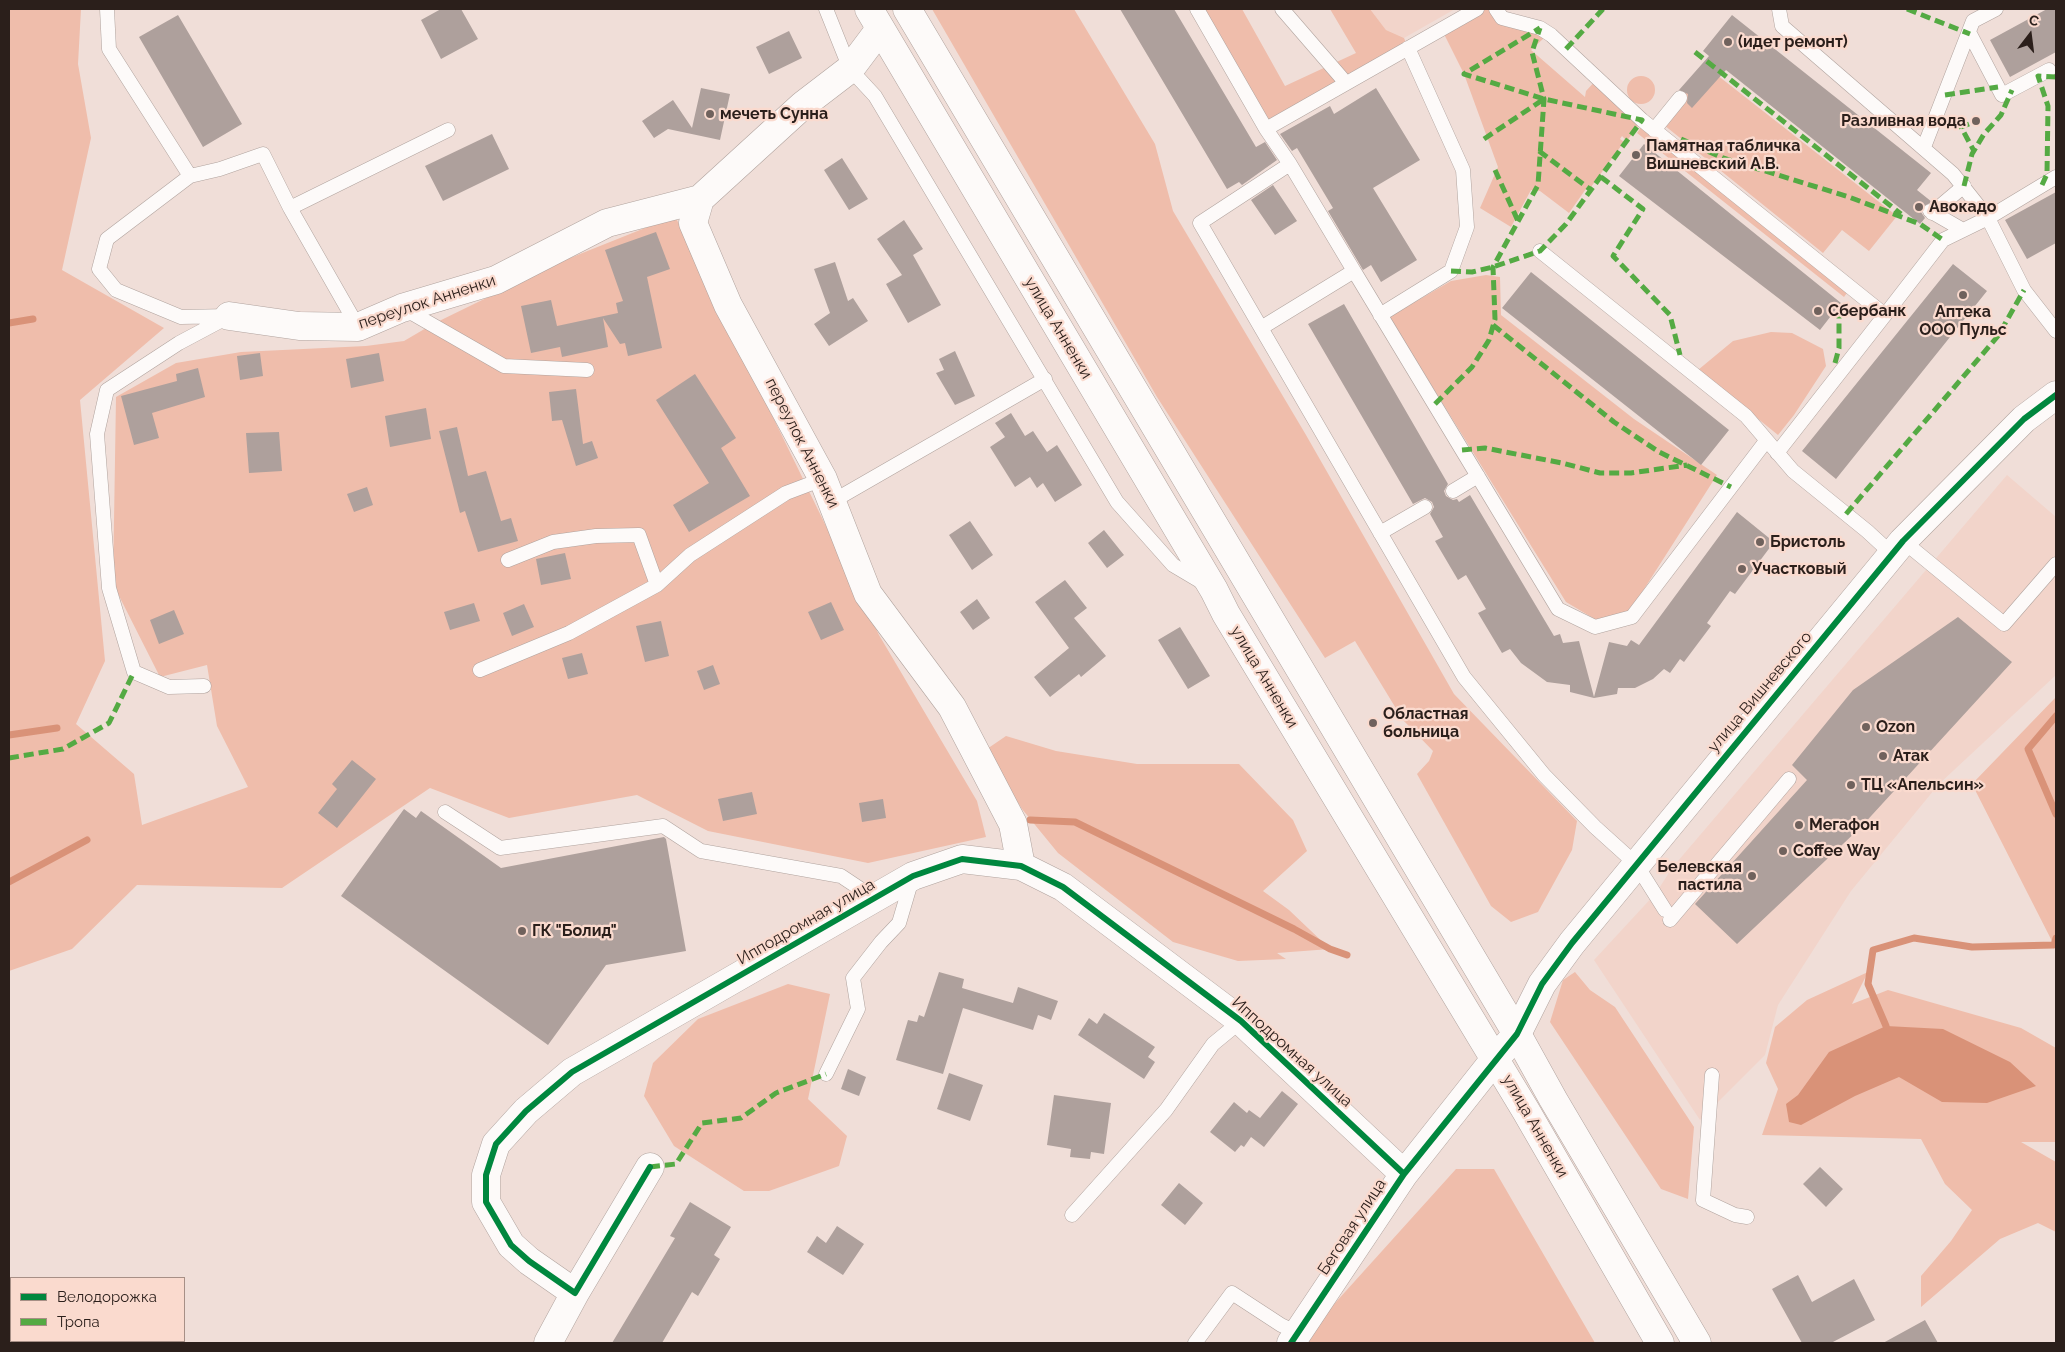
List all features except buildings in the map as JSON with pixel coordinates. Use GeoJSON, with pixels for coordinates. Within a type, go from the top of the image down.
{"type":"FeatureCollection","features":[{"type":"Feature","properties":{"kind":"street","name":"улица Анненки"},"geometry":{"type":"LineString","coordinates":[[907,9],[1517,1034],[1558,1108],[1697,1343]]}},
{"type":"Feature","properties":{"kind":"street","name":"переулок Анненки"},"geometry":{"type":"LineString","coordinates":[[229,316],[299,326],[358,327],[402,308],[496,280],[607,223],[700,199],[803,105],[850,68],[875,19]]}},
{"type":"Feature","properties":{"kind":"street","name":"улица Анненки"},"geometry":{"type":"LineString","coordinates":[[875,19],[1214,590],[1226,614],[1495,1059],[1660,1343]]}},
{"type":"Feature","properties":{"kind":"street","name":"переулок Анненки"},"geometry":{"type":"LineString","coordinates":[[700,199],[693,223],[728,305],[828,490],[868,594],[952,706],[1013,824],[1021,866]]}},
{"type":"Feature","properties":{"kind":"street","name":"улица Вишневского"},"geometry":{"type":"LineString","coordinates":[[1517,1034],[1542,984],[1636,864],[1897,547],[2024,419],[2056,395]]}},
{"type":"Feature","properties":{"kind":"street","name":"Ипподромная улица"},"geometry":{"type":"LineString","coordinates":[[575,1293],[529,1261],[511,1245],[486,1202],[486,1175],[496,1144],[526,1110],[572,1072],[874,898],[913,876],[962,859],[1021,866],[1063,887],[1241,1021],[1404,1174]]}},
{"type":"Feature","properties":{"kind":"street","name":"Беговая улица"},"geometry":{"type":"LineString","coordinates":[[1295,1338],[1404,1174],[1517,1034]]}},
{"type":"Feature","properties":{"kind":"street"},"geometry":{"type":"LineString","coordinates":[[548,1343],[575,1293],[650,1167]]}},
{"type":"Feature","properties":{"kind":"lane"},"geometry":{"type":"LineString","coordinates":[[107,9],[109,49],[190,176]]}},
{"type":"Feature","properties":{"kind":"lane"},"geometry":{"type":"LineString","coordinates":[[826,9],[850,68],[875,96],[1117,502],[1173,565],[1214,590]]}},
{"type":"Feature","properties":{"kind":"lane"},"geometry":{"type":"LineString","coordinates":[[1198,9],[1266,129],[1290,164],[1558,609],[1595,627],[1632,617],[1766,441]]}},
{"type":"Feature","properties":{"kind":"lane"},"geometry":{"type":"LineString","coordinates":[[1282,9],[1346,83]]}},
{"type":"Feature","properties":{"kind":"lane"},"geometry":{"type":"LineString","coordinates":[[1266,129],[1477,9]]}},
{"type":"Feature","properties":{"kind":"lane"},"geometry":{"type":"LineString","coordinates":[[1496,9],[1502,18],[1540,28],[1551,36],[1654,130],[1885,315]]}},
{"type":"Feature","properties":{"kind":"lane"},"geometry":{"type":"LineString","coordinates":[[1779,9],[1782,26],[1924,147],[1964,186],[1988,218],[2024,290],[2056,331]]}},
{"type":"Feature","properties":{"kind":"lane"},"geometry":{"type":"LineString","coordinates":[[1924,147],[1974,21],[1996,9]]}},
{"type":"Feature","properties":{"kind":"lane"},"geometry":{"type":"LineString","coordinates":[[1970,34],[2002,95],[2049,70]]}},
{"type":"Feature","properties":{"kind":"lane"},"geometry":{"type":"LineString","coordinates":[[1380,315],[1451,271],[1467,227],[1463,170],[1408,48]]}},
{"type":"Feature","properties":{"kind":"lane"},"geometry":{"type":"LineString","coordinates":[[1654,130],[1680,98]]}},
{"type":"Feature","properties":{"kind":"lane"},"geometry":{"type":"LineString","coordinates":[[290,208],[448,130]]}},
{"type":"Feature","properties":{"kind":"lane"},"geometry":{"type":"LineString","coordinates":[[229,316],[180,317],[116,290],[99,269],[107,239],[190,176],[263,154],[290,208],[358,327]]}},
{"type":"Feature","properties":{"kind":"lane"},"geometry":{"type":"LineString","coordinates":[[1290,164],[1200,223],[1464,677],[1496,719],[1544,775],[1636,864],[1667,915],[1789,779]]}},
{"type":"Feature","properties":{"kind":"lane"},"geometry":{"type":"LineString","coordinates":[[1777,453],[1943,240],[1988,218],[2056,177]]}},
{"type":"Feature","properties":{"kind":"lane"},"geometry":{"type":"LineString","coordinates":[[1963,230],[1931,212],[1964,186]]}},
{"type":"Feature","properties":{"kind":"lane"},"geometry":{"type":"LineString","coordinates":[[1540,251],[1746,416],[1792,471],[1867,531],[1897,547],[2004,624],[2056,564]]}},
{"type":"Feature","properties":{"kind":"lane"},"geometry":{"type":"LineString","coordinates":[[1261,328],[1354,271]]}},
{"type":"Feature","properties":{"kind":"lane"},"geometry":{"type":"LineString","coordinates":[[402,308],[504,366],[587,370]]}},
{"type":"Feature","properties":{"kind":"lane"},"geometry":{"type":"LineString","coordinates":[[204,686],[169,687],[134,672],[109,588],[97,434],[107,390],[178,343],[229,316]]}},
{"type":"Feature","properties":{"kind":"lane"},"geometry":{"type":"LineString","coordinates":[[480,670],[569,633],[657,585],[690,555],[786,493],[828,490],[1045,379]]}},
{"type":"Feature","properties":{"kind":"lane"},"geometry":{"type":"LineString","coordinates":[[1453,491],[1478,476]]}},
{"type":"Feature","properties":{"kind":"lane"},"geometry":{"type":"LineString","coordinates":[[1380,533],[1425,507]]}},
{"type":"Feature","properties":{"kind":"lane"},"geometry":{"type":"LineString","coordinates":[[508,560],[554,542],[596,536],[639,536],[657,585]]}},
{"type":"Feature","properties":{"kind":"lane"},"geometry":{"type":"LineString","coordinates":[[445,812],[500,848],[663,826],[702,851],[841,876],[874,898]]}},
{"type":"Feature","properties":{"kind":"lane"},"geometry":{"type":"LineString","coordinates":[[826,1074],[858,1008],[853,978],[881,942],[899,923],[913,876]]}},
{"type":"Feature","properties":{"kind":"lane"},"geometry":{"type":"LineString","coordinates":[[1072,1215],[1166,1110],[1213,1044],[1241,1021]]}},
{"type":"Feature","properties":{"kind":"lane"},"geometry":{"type":"LineString","coordinates":[[1712,1075],[1703,1200],[1735,1215],[1748,1217]]}},
{"type":"Feature","properties":{"kind":"lane"},"geometry":{"type":"LineString","coordinates":[[1195,1343],[1232,1293],[1281,1325],[1295,1338]]}},
{"type":"Feature","properties":{"kind":"shaded area"},"geometry":{"type":"Polygon","coordinates":[[[9,9],[81,9],[78,64],[91,138],[62,270],[164,328],[80,400],[105,661],[76,724],[134,774],[142,825],[248,787],[217,726],[207,665],[160,677],[113,584],[116,397],[176,363],[241,352],[366,346],[404,341],[433,324],[560,262],[675,216],[879,635],[977,801],[986,837],[868,863],[708,831],[637,795],[509,818],[430,788],[282,888],[137,885],[72,949],[9,971],[9,9]]]}},
{"type":"Feature","properties":{"kind":"shaded area"},"geometry":{"type":"Polygon","coordinates":[[[932,9],[1074,9],[1155,144],[1173,211],[1306,435],[1454,694],[1577,821],[1572,850],[1538,912],[1511,922],[1491,906],[1417,774],[1429,761],[1433,751],[1403,720],[1355,641],[1325,658],[1157,397],[932,9]]]}},
{"type":"Feature","properties":{"kind":"shaded area"},"geometry":{"type":"Polygon","coordinates":[[[1197,9],[1242,9],[1285,86],[1356,53],[1330,9],[1370,9],[1386,30],[1404,38],[1408,48],[1266,129],[1197,9]]]}},
{"type":"Feature","properties":{"kind":"shaded area"},"geometry":{"type":"Polygon","coordinates":[[[1370,9],[1455,9],[1404,38],[1386,30],[1370,9]]]}},
{"type":"Feature","properties":{"kind":"shaded area"},"geometry":{"type":"Polygon","coordinates":[[[1482,9],[1492,9],[1544,38],[1531,50],[1585,97],[1586,91],[1598,78],[1642,120],[1627,141],[1622,136],[1620,139],[1624,142],[1591,187],[1588,186],[1569,213],[1540,191],[1531,190],[1511,227],[1480,208],[1498,167],[1464,74],[1443,32],[1482,9]]]}},
{"type":"Feature","properties":{"kind":"shaded area"},"geometry":{"type":"Polygon","coordinates":[[[1703,64],[1897,216],[1869,251],[1842,230],[1823,253],[1659,121],[1703,64]]]}},
{"type":"Feature","properties":{"kind":"shaded area"},"geometry":{"type":"Polygon","coordinates":[[[1641,76],[1651,80],[1655,90],[1651,100],[1641,104],[1631,100],[1627,90],[1631,80],[1641,76]]]}},
{"type":"Feature","properties":{"kind":"shaded area"},"geometry":{"type":"Polygon","coordinates":[[[1642,126],[1849,290],[1844,297],[1637,133],[1642,126]]]}},
{"type":"Feature","properties":{"kind":"shaded area"},"geometry":{"type":"Polygon","coordinates":[[[1486,275],[1500,277],[1501,315],[1634,419],[1717,475],[1630,611],[1598,621],[1566,602],[1389,317],[1451,281],[1486,275]]]}},
{"type":"Feature","properties":{"kind":"shaded area"},"geometry":{"type":"Polygon","coordinates":[[[1771,332],[1792,333],[1823,349],[1826,366],[1794,415],[1778,435],[1698,370],[1733,341],[1771,332]]]}},
{"type":"Feature","properties":{"kind":"shaded area"},"geometry":{"type":"Polygon","coordinates":[[[2007,475],[2056,517],[2056,675],[1939,784],[1851,891],[1778,1005],[1765,1055],[1700,1120],[1594,960],[1656,893],[1672,868],[2007,475]]]}},
{"type":"Feature","properties":{"kind":"shaded area"},"geometry":{"type":"Polygon","coordinates":[[[2056,697],[2056,949],[1972,784],[2056,697]]]}},
{"type":"Feature","properties":{"kind":"shaded area"},"geometry":{"type":"Polygon","coordinates":[[[1006,736],[1056,751],[1137,764],[1239,764],[1293,820],[1307,851],[1263,891],[1289,910],[1330,949],[1277,953],[1286,959],[1238,961],[1173,942],[1058,853],[1022,809],[984,751],[1006,736]]]}},
{"type":"Feature","properties":{"kind":"shaded area"},"geometry":{"type":"Polygon","coordinates":[[[1575,972],[1590,990],[1615,1007],[1694,1127],[1688,1199],[1661,1189],[1550,1022],[1563,980],[1575,972]]]}},
{"type":"Feature","properties":{"kind":"shaded area"},"geometry":{"type":"Polygon","coordinates":[[[1868,972],[1852,1004],[1888,990],[2021,1028],[2056,1048],[2056,1142],[2021,1142],[2056,1162],[2056,1232],[2038,1223],[2000,1239],[1921,1307],[1921,1276],[1951,1241],[1972,1210],[1945,1184],[1921,1139],[1762,1135],[1778,1089],[1766,1063],[1775,1027],[1807,1000],[1868,972]]]}},
{"type":"Feature","properties":{"kind":"shaded area"},"geometry":{"type":"Polygon","coordinates":[[[788,984],[830,994],[808,1099],[847,1136],[839,1166],[769,1191],[744,1191],[674,1146],[644,1096],[653,1063],[698,1019],[788,984]]]}},
{"type":"Feature","properties":{"kind":"shaded area"},"geometry":{"type":"Polygon","coordinates":[[[1886,1026],[1943,1029],[2010,1062],[2036,1086],[1987,1103],[1942,1102],[1899,1077],[1855,1096],[1801,1125],[1789,1122],[1786,1104],[1798,1095],[1829,1052],[1886,1026]]]}},
{"type":"Feature","properties":{"kind":"shaded area"},"geometry":{"type":"Polygon","coordinates":[[[1456,1169],[1494,1169],[1595,1343],[1299,1343],[1456,1169]]]}},
{"type":"Feature","properties":{"kind":"waterway"},"geometry":{"type":"LineString","coordinates":[[9,323],[33,319]]}},
{"type":"Feature","properties":{"kind":"waterway"},"geometry":{"type":"LineString","coordinates":[[2056,716],[2028,749],[2056,814]]}},
{"type":"Feature","properties":{"kind":"waterway"},"geometry":{"type":"LineString","coordinates":[[9,735],[57,728]]}},
{"type":"Feature","properties":{"kind":"waterway"},"geometry":{"type":"LineString","coordinates":[[1030,820],[1075,822],[1294,929],[1330,949],[1347,955]]}},
{"type":"Feature","properties":{"kind":"waterway"},"geometry":{"type":"LineString","coordinates":[[9,882],[87,840]]}},
{"type":"Feature","properties":{"kind":"waterway"},"geometry":{"type":"LineString","coordinates":[[1886,1026],[1868,984],[1873,950],[1914,938],[1972,947],[2054,945],[2056,938]]}},
{"type":"Feature","properties":{"kind":"marked path"},"geometry":{"type":"LineString","coordinates":[[1566,49],[1603,9]]}},
{"type":"Feature","properties":{"kind":"marked path"},"geometry":{"type":"LineString","coordinates":[[1907,9],[1970,34]]}},
{"type":"Feature","properties":{"kind":"marked path"},"geometry":{"type":"LineString","coordinates":[[1451,271],[1472,272],[1540,251],[1566,224],[1642,120],[1544,99],[1464,74],[1540,28]]}},
{"type":"Feature","properties":{"kind":"marked path"},"geometry":{"type":"LineString","coordinates":[[1435,404],[1472,367],[1489,340],[1495,319],[1493,267],[1538,185],[1544,99],[1532,52],[1540,28]]}},
{"type":"Feature","properties":{"kind":"marked path"},"geometry":{"type":"LineString","coordinates":[[1695,52],[1901,214]]}},
{"type":"Feature","properties":{"kind":"marked path"},"geometry":{"type":"LineString","coordinates":[[2042,185],[2047,174],[2048,106],[2038,76],[2056,77]]}},
{"type":"Feature","properties":{"kind":"marked path"},"geometry":{"type":"LineString","coordinates":[[1945,95],[1998,87]]}},
{"type":"Feature","properties":{"kind":"marked path"},"geometry":{"type":"LineString","coordinates":[[1964,186],[1972,154],[1984,134],[2001,115],[2012,90]]}},
{"type":"Feature","properties":{"kind":"marked path"},"geometry":{"type":"LineString","coordinates":[[1484,139],[1544,99]]}},
{"type":"Feature","properties":{"kind":"marked path"},"geometry":{"type":"LineString","coordinates":[[1969,124],[1961,127],[1974,151]]}},
{"type":"Feature","properties":{"kind":"marked path"},"geometry":{"type":"LineString","coordinates":[[1681,139],[1723,158],[1849,197],[1920,224],[1943,240]]}},
{"type":"Feature","properties":{"kind":"marked path"},"geometry":{"type":"LineString","coordinates":[[1539,151],[1591,190]]}},
{"type":"Feature","properties":{"kind":"marked path"},"geometry":{"type":"LineString","coordinates":[[1495,170],[1518,221]]}},
{"type":"Feature","properties":{"kind":"marked path"},"geometry":{"type":"LineString","coordinates":[[1601,177],[1643,209],[1613,256],[1670,315],[1680,355]]}},
{"type":"Feature","properties":{"kind":"marked path"},"geometry":{"type":"LineString","coordinates":[[1846,514],[1998,336],[2024,290]]}},
{"type":"Feature","properties":{"kind":"marked path"},"geometry":{"type":"LineString","coordinates":[[1835,363],[1839,348],[1839,315]]}},
{"type":"Feature","properties":{"kind":"marked path"},"geometry":{"type":"LineString","coordinates":[[1493,325],[1614,422],[1659,452],[1731,487]]}},
{"type":"Feature","properties":{"kind":"marked path"},"geometry":{"type":"LineString","coordinates":[[1462,450],[1485,448],[1562,463],[1600,473],[1631,473],[1687,465]]}},
{"type":"Feature","properties":{"kind":"marked path"},"geometry":{"type":"LineString","coordinates":[[9,758],[63,749],[109,723],[134,672]]}},
{"type":"Feature","properties":{"kind":"marked path"},"geometry":{"type":"LineString","coordinates":[[650,1167],[676,1164],[702,1123],[741,1118],[776,1093],[826,1074]]}},
{"type":"Feature","properties":{"kind":"cycle path"},"geometry":{"type":"LineString","coordinates":[[1291,1343],[1404,1174],[1517,1034],[1542,984],[1572,943],[1903,541],[2024,419],[2056,395]]}},
{"type":"Feature","properties":{"kind":"cycle path"},"geometry":{"type":"LineString","coordinates":[[650,1167],[575,1293],[529,1261],[511,1245],[486,1202],[486,1175],[496,1144],[526,1111],[572,1072],[913,876],[962,859],[1021,866],[1063,887],[1241,1021],[1404,1174]]}},
{"type":"Feature","properties":{"kind":"place","name":"(идет ремонт)"},"geometry":{"type":"Point","coordinates":[1728,42]}},
{"type":"Feature","properties":{"kind":"place","name":"мечеть Сунна"},"geometry":{"type":"Point","coordinates":[710,114]}},
{"type":"Feature","properties":{"kind":"place","name":"Разливная вода"},"geometry":{"type":"Point","coordinates":[1976,121]}},
{"type":"Feature","properties":{"kind":"place","name":"Памятная табличка Вишневский А.В."},"geometry":{"type":"Point","coordinates":[1636,155]}},
{"type":"Feature","properties":{"kind":"place","name":"Авокадо"},"geometry":{"type":"Point","coordinates":[1919,207]}},
{"type":"Feature","properties":{"kind":"place","name":"Аптека ООО Пульс"},"geometry":{"type":"Point","coordinates":[1963,295]}},
{"type":"Feature","properties":{"kind":"place","name":"Сбербанк"},"geometry":{"type":"Point","coordinates":[1818,311]}},
{"type":"Feature","properties":{"kind":"place","name":"Бристоль"},"geometry":{"type":"Point","coordinates":[1760,542]}},
{"type":"Feature","properties":{"kind":"place","name":"Участковый"},"geometry":{"type":"Point","coordinates":[1742,569]}},
{"type":"Feature","properties":{"kind":"place","name":"Областная больница"},"geometry":{"type":"Point","coordinates":[1373,723]}},
{"type":"Feature","properties":{"kind":"place","name":"Ozon"},"geometry":{"type":"Point","coordinates":[1866,727]}},
{"type":"Feature","properties":{"kind":"place","name":"Атак"},"geometry":{"type":"Point","coordinates":[1883,756]}},
{"type":"Feature","properties":{"kind":"place","name":"ТЦ «Апельсин»"},"geometry":{"type":"Point","coordinates":[1851,785]}},
{"type":"Feature","properties":{"kind":"place","name":"Мегафон"},"geometry":{"type":"Point","coordinates":[1799,825]}},
{"type":"Feature","properties":{"kind":"place","name":"Coffee Way"},"geometry":{"type":"Point","coordinates":[1783,851]}},
{"type":"Feature","properties":{"kind":"place","name":"Белевская пастила"},"geometry":{"type":"Point","coordinates":[1752,876]}},
{"type":"Feature","properties":{"kind":"place","name":"ГК \"Болид\""},"geometry":{"type":"Point","coordinates":[522,931]}}]}
